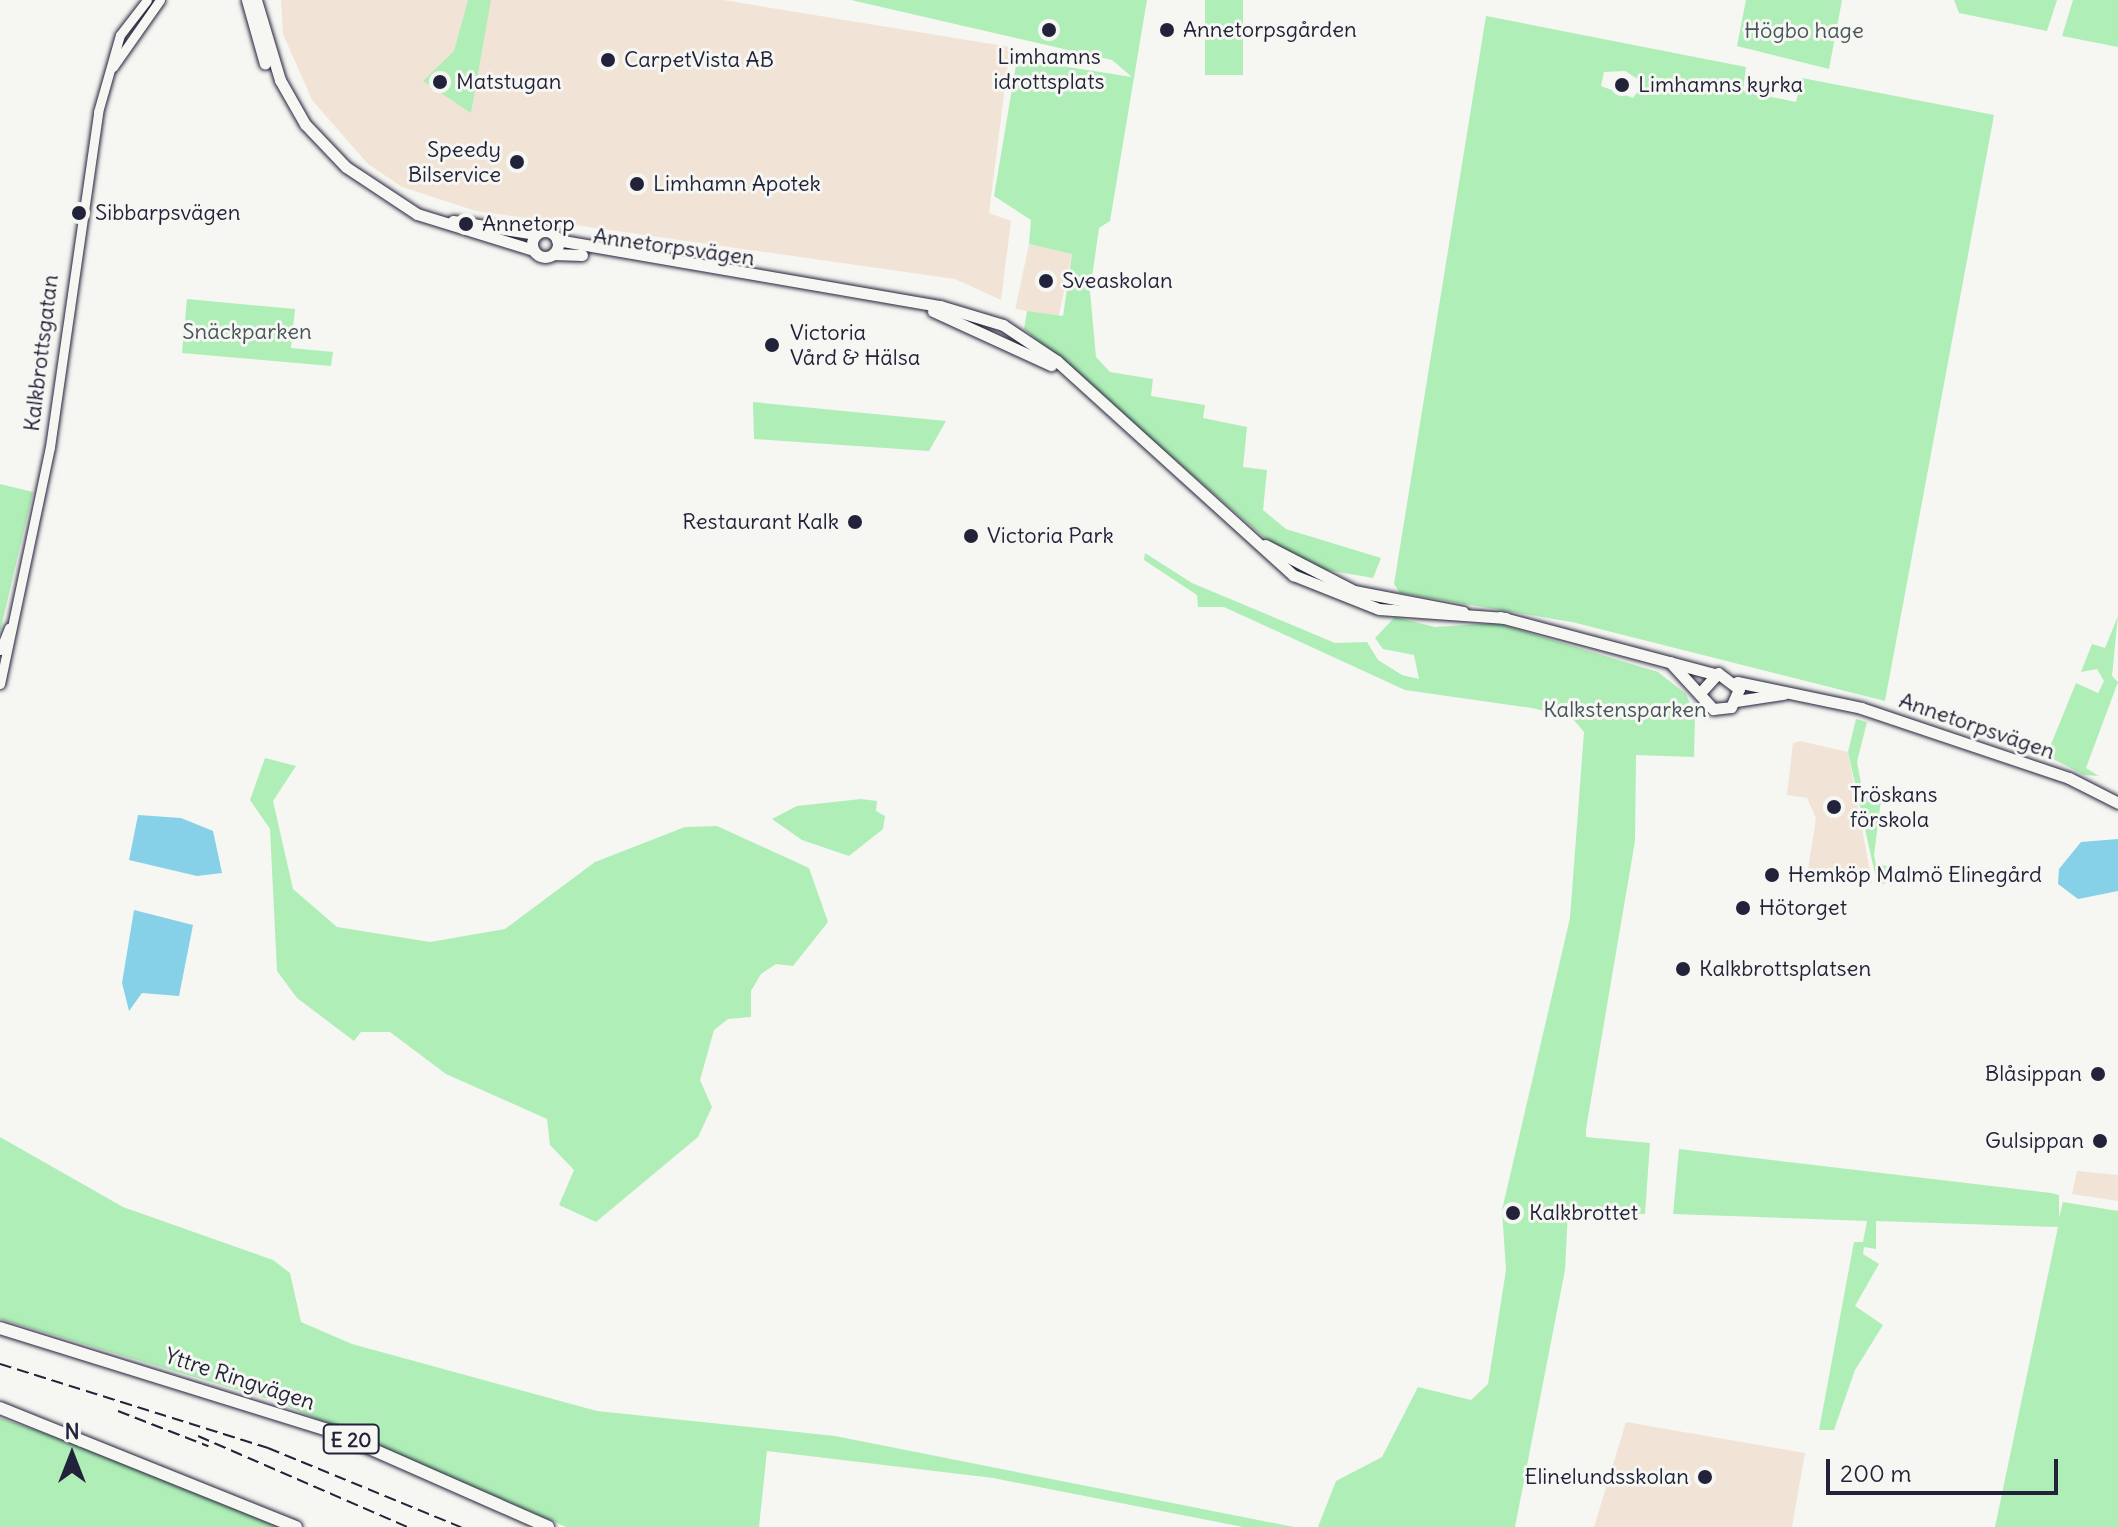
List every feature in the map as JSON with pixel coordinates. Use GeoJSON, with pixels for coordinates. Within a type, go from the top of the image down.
{"type":"FeatureCollection","features":[{"type":"Feature","properties":{"kind":"highway","name":"Yttre Ringvägen"},"geometry":{"type":"LineString","coordinates":[[0,1328],[333,1432],[548,1527]]}},
{"type":"Feature","properties":{"kind":"highway"},"geometry":{"type":"LineString","coordinates":[[0,1408],[296,1527]]}},
{"type":"Feature","properties":{"kind":"main road","name":"Annetorpsvägen"},"geometry":{"type":"LineString","coordinates":[[249,2],[269,56],[305,124],[372,187],[437,223],[553,254],[789,281]]}},
{"type":"Feature","properties":{"kind":"main road","name":"Annetorpsvägen"},"geometry":{"type":"LineString","coordinates":[[372,187],[444,218],[536,234],[549,232],[557,240],[909,303],[997,336],[1085,388],[1293,575],[1351,602],[1422,616],[1506,618],[1659,654],[1714,674]]}},
{"type":"Feature","properties":{"kind":"main road"},"geometry":{"type":"LineString","coordinates":[[533,250],[536,234]]}},
{"type":"Feature","properties":{"kind":"main road"},"geometry":{"type":"LineString","coordinates":[[553,254],[557,240]]}},
{"type":"Feature","properties":{"kind":"main road","name":"Annetorpsvägen"},"geometry":{"type":"LineString","coordinates":[[1659,654],[1701,692]]}},
{"type":"Feature","properties":{"kind":"main road"},"geometry":{"type":"LineString","coordinates":[[1714,674],[1737,682],[1736,701],[1716,710],[1701,692],[1714,674]]}},
{"type":"Feature","properties":{"kind":"main road","name":"Annetorpsvägen"},"geometry":{"type":"LineString","coordinates":[[1737,682],[1819,696],[2069,778],[2118,803]]}},
{"type":"Feature","properties":{"kind":"main road","name":"Annetorpsvägen"},"geometry":{"type":"LineString","coordinates":[[1736,701],[1819,696]]}},
{"type":"Feature","properties":{"kind":"street","name":"Kalkbrottsgatan"},"geometry":{"type":"LineString","coordinates":[[0,684],[50,447],[74,243],[103,88],[120,35],[147,0]]}},
{"type":"Feature","properties":{"kind":"street","name":"Kalkbrottsgatan"},"geometry":{"type":"LineString","coordinates":[[103,88],[160,0]]}},
{"type":"Feature","properties":{"kind":"street","name":"Kalkbrottsgatan"},"geometry":{"type":"LineString","coordinates":[[0,650],[12,622]]}},
{"type":"Feature","properties":{"kind":"shaded area"},"geometry":{"type":"Polygon","coordinates":[[[281,0],[723,0],[1010,47],[989,213],[1011,221],[1001,300],[955,279],[476,211],[402,187],[368,164],[312,100],[283,34],[281,0]]]}},
{"type":"Feature","properties":{"kind":"shaded area","name":"Sveaskolan"},"geometry":{"type":"Polygon","coordinates":[[[1029,244],[1072,253],[1058,318],[1015,309],[1029,244]]]}},
{"type":"Feature","properties":{"kind":"shaded area","name":"Tröskans förskola"},"geometry":{"type":"Polygon","coordinates":[[[1800,741],[1848,752],[1872,883],[1806,882],[1816,818],[1807,798],[1787,795],[1793,743],[1800,741]]]}},
{"type":"Feature","properties":{"kind":"shaded area"},"geometry":{"type":"Polygon","coordinates":[[[2077,1171],[2118,1175],[2118,1201],[2072,1194],[2077,1171]]]}},
{"type":"Feature","properties":{"kind":"shaded area","name":"Elinelundsskolan"},"geometry":{"type":"Polygon","coordinates":[[[1626,1422],[1805,1453],[1792,1527],[1594,1527],[1626,1422]]]}},
{"type":"Feature","properties":{"kind":"green space"},"geometry":{"type":"Polygon","coordinates":[[[468,0],[491,0],[471,113],[423,81],[454,51],[468,0]]]}},
{"type":"Feature","properties":{"kind":"green space"},"geometry":{"type":"Polygon","coordinates":[[[851,0],[1147,0],[1110,221],[1099,228],[1090,291],[1096,357],[1110,372],[1153,379],[1151,396],[1205,405],[1203,418],[1247,427],[1243,467],[1267,470],[1263,510],[1286,529],[1381,558],[1373,578],[1309,567],[1266,539],[1024,329],[1027,311],[1063,316],[1072,254],[1029,244],[1031,220],[994,196],[1017,59],[1132,77],[1112,60],[851,0]]]}},
{"type":"Feature","properties":{"kind":"green space"},"geometry":{"type":"Polygon","coordinates":[[[1205,0],[1243,0],[1243,75],[1205,75],[1205,0]]]}},
{"type":"Feature","properties":{"kind":"green space","name":"Högbo hage"},"geometry":{"type":"Polygon","coordinates":[[[1746,0],[1842,0],[1829,69],[1737,46],[1746,0]]]}},
{"type":"Feature","properties":{"kind":"green space"},"geometry":{"type":"Polygon","coordinates":[[[1954,0],[2057,0],[2047,31],[1959,13],[1954,0]]]}},
{"type":"Feature","properties":{"kind":"green space"},"geometry":{"type":"Polygon","coordinates":[[[2073,0],[2118,0],[2118,47],[2062,36],[2073,0]]]}},
{"type":"Feature","properties":{"kind":"green space"},"geometry":{"type":"Polygon","coordinates":[[[1486,16],[1746,67],[1743,91],[1796,102],[1802,78],[1994,115],[1885,701],[1572,622],[1400,593],[1394,584],[1486,16]],[[1625,71],[1604,72],[1601,86],[1633,98],[1644,83],[1625,71]]]}},
{"type":"Feature","properties":{"kind":"green space","name":"Snäckparken"},"geometry":{"type":"Polygon","coordinates":[[[187,299],[295,309],[291,348],[333,352],[331,366],[182,353],[187,299]]]}},
{"type":"Feature","properties":{"kind":"green space"},"geometry":{"type":"Polygon","coordinates":[[[753,402],[946,421],[929,451],[754,439],[753,402]]]}},
{"type":"Feature","properties":{"kind":"green space"},"geometry":{"type":"Polygon","coordinates":[[[0,484],[33,492],[0,632],[0,484]]]}},
{"type":"Feature","properties":{"kind":"green space","name":"Kalkstensparken"},"geometry":{"type":"Polygon","coordinates":[[[1145,553],[1192,583],[1335,643],[1367,642],[1378,660],[1402,675],[1419,679],[1414,655],[1383,649],[1375,638],[1395,617],[1435,627],[1496,623],[1658,672],[1686,694],[1695,715],[1694,757],[1636,755],[1635,841],[1586,1129],[1586,1137],[1650,1143],[1645,1214],[1568,1210],[1565,1270],[1515,1527],[1318,1527],[1336,1481],[1382,1457],[1418,1387],[1471,1400],[1488,1384],[1506,1270],[1502,1210],[1570,918],[1584,732],[1572,718],[1532,708],[1405,690],[1224,607],[1198,607],[1197,595],[1144,560],[1145,553]]]}},
{"type":"Feature","properties":{"kind":"green space"},"geometry":{"type":"Polygon","coordinates":[[[2118,616],[2112,676],[2118,682],[2086,768],[2099,776],[2084,775],[2038,751],[2047,754],[2076,683],[2098,693],[2104,681],[2097,669],[2081,672],[2092,644],[2105,648],[2118,616]]]}},
{"type":"Feature","properties":{"kind":"green space"},"geometry":{"type":"Polygon","coordinates":[[[1856,719],[1867,722],[1857,762],[1862,789],[1882,792],[1874,855],[1876,864],[1887,866],[1885,884],[1877,883],[1848,752],[1856,719]]]}},
{"type":"Feature","properties":{"kind":"green space"},"geometry":{"type":"Polygon","coordinates":[[[265,758],[296,766],[273,801],[293,889],[337,927],[430,942],[505,929],[595,862],[685,827],[717,826],[809,868],[828,922],[793,966],[776,964],[761,974],[751,991],[751,1017],[728,1019],[714,1030],[700,1080],[712,1107],[698,1137],[596,1222],[559,1205],[574,1170],[550,1145],[547,1119],[446,1074],[390,1032],[361,1032],[354,1041],[297,998],[277,971],[270,829],[250,800],[265,758]]]}},
{"type":"Feature","properties":{"kind":"green space"},"geometry":{"type":"Polygon","coordinates":[[[861,799],[877,801],[876,811],[885,816],[883,829],[849,856],[802,840],[772,819],[797,806],[861,799]]]}},
{"type":"Feature","properties":{"kind":"green space"},"geometry":{"type":"Polygon","coordinates":[[[0,1137],[123,1207],[273,1260],[290,1273],[301,1322],[352,1344],[597,1411],[835,1436],[1294,1527],[1243,1527],[993,1478],[767,1451],[759,1527],[566,1527],[278,1402],[0,1319],[0,1137]]]}},
{"type":"Feature","properties":{"kind":"green space"},"geometry":{"type":"Polygon","coordinates":[[[1679,1149],[2051,1193],[2059,1195],[2059,1218],[2063,1202],[2118,1211],[2118,1527],[1995,1527],[2058,1227],[1876,1221],[1876,1249],[1864,1247],[1863,1254],[1879,1264],[1855,1306],[1883,1325],[1855,1370],[1834,1430],[1819,1430],[1854,1242],[1863,1242],[1867,1221],[1673,1214],[1679,1149]]]}},
{"type":"Feature","properties":{"kind":"green space"},"geometry":{"type":"Polygon","coordinates":[[[0,1418],[112,1456],[278,1527],[0,1527],[0,1418]]]}},
{"type":"Feature","properties":{"kind":"water"},"geometry":{"type":"Polygon","coordinates":[[[138,815],[181,818],[213,831],[222,873],[197,876],[129,860],[138,815]]]}},
{"type":"Feature","properties":{"kind":"water"},"geometry":{"type":"Polygon","coordinates":[[[2118,839],[2118,891],[2078,899],[2058,884],[2059,869],[2081,842],[2118,839]]]}},
{"type":"Feature","properties":{"kind":"water"},"geometry":{"type":"Polygon","coordinates":[[[134,910],[193,925],[179,996],[142,993],[129,1011],[122,983],[134,910]]]}},
{"type":"Feature","properties":{"kind":"railway"},"geometry":{"type":"LineString","coordinates":[[0,1364],[268,1448],[461,1527]]}},
{"type":"Feature","properties":{"kind":"railway"},"geometry":{"type":"LineString","coordinates":[[118,1411],[208,1446]]}},
{"type":"Feature","properties":{"kind":"railway"},"geometry":{"type":"LineString","coordinates":[[198,1436],[407,1527]]}},
{"type":"Feature","properties":{"kind":"place","name":"Limhamns idrottsplats"},"geometry":{"type":"Point","coordinates":[1049,30]}},
{"type":"Feature","properties":{"kind":"place","name":"Annetorpsgården"},"geometry":{"type":"Point","coordinates":[1167,30]}},
{"type":"Feature","properties":{"kind":"place","name":"CarpetVista AB"},"geometry":{"type":"Point","coordinates":[608,60]}},
{"type":"Feature","properties":{"kind":"place","name":"Matstugan"},"geometry":{"type":"Point","coordinates":[440,82]}},
{"type":"Feature","properties":{"kind":"place","name":"Limhamns kyrka"},"geometry":{"type":"Point","coordinates":[1622,85]}},
{"type":"Feature","properties":{"kind":"place","name":"Speedy Bilservice"},"geometry":{"type":"Point","coordinates":[517,162]}},
{"type":"Feature","properties":{"kind":"place","name":"Limhamn Apotek"},"geometry":{"type":"Point","coordinates":[637,184]}},
{"type":"Feature","properties":{"kind":"place","name":"Sibbarpsvägen"},"geometry":{"type":"Point","coordinates":[79,213]}},
{"type":"Feature","properties":{"kind":"place","name":"Annetorp"},"geometry":{"type":"Point","coordinates":[466,224]}},
{"type":"Feature","properties":{"kind":"place","name":"Sveaskolan"},"geometry":{"type":"Point","coordinates":[1046,281]}},
{"type":"Feature","properties":{"kind":"place","name":"Victoria Vård & Hälsa"},"geometry":{"type":"Point","coordinates":[772,345]}},
{"type":"Feature","properties":{"kind":"place","name":"Restaurant Kalk"},"geometry":{"type":"Point","coordinates":[855,522]}},
{"type":"Feature","properties":{"kind":"place","name":"Victoria Park"},"geometry":{"type":"Point","coordinates":[971,536]}},
{"type":"Feature","properties":{"kind":"place","name":"Tröskans förskola"},"geometry":{"type":"Point","coordinates":[1834,807]}},
{"type":"Feature","properties":{"kind":"place","name":"Hemköp Malmö Elinegård"},"geometry":{"type":"Point","coordinates":[1772,875]}},
{"type":"Feature","properties":{"kind":"place","name":"Hötorget"},"geometry":{"type":"Point","coordinates":[1743,908]}},
{"type":"Feature","properties":{"kind":"place","name":"Kalkbrottsplatsen"},"geometry":{"type":"Point","coordinates":[1683,969]}},
{"type":"Feature","properties":{"kind":"place","name":"Blåsippan"},"geometry":{"type":"Point","coordinates":[2098,1074]}},
{"type":"Feature","properties":{"kind":"place","name":"Gulsippan"},"geometry":{"type":"Point","coordinates":[2100,1141]}},
{"type":"Feature","properties":{"kind":"place","name":"Kalkbrottet"},"geometry":{"type":"Point","coordinates":[1513,1213]}},
{"type":"Feature","properties":{"kind":"place","name":"Elinelundsskolan"},"geometry":{"type":"Point","coordinates":[1705,1477]}}]}
